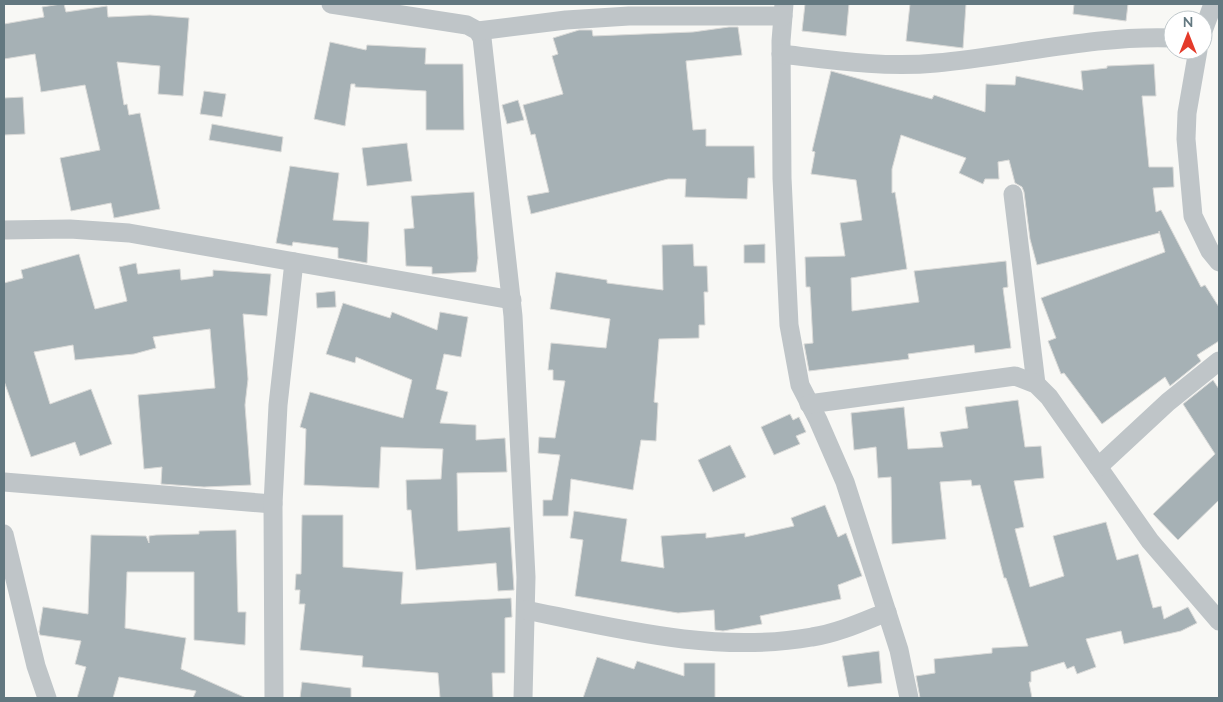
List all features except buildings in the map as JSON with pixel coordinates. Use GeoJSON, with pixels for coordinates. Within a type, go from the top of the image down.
{"type":"FeatureCollection","features":[{"type":"Feature","properties":{"kind":"street"},"geometry":{"type":"LineString","coordinates":[[331,4],[467,25],[478,31],[484,46],[512,300],[526,577],[523,698]]}},
{"type":"Feature","properties":{"kind":"street"},"geometry":{"type":"LineString","coordinates":[[478,31],[565,12],[628,16],[784,10],[781,54],[782,178],[789,325],[800,385],[845,482],[899,650],[909,698]]}},
{"type":"Feature","properties":{"kind":"street"},"geometry":{"type":"LineString","coordinates":[[781,54],[872,64],[935,63],[1135,37],[1163,38]]}},
{"type":"Feature","properties":{"kind":"street"},"geometry":{"type":"LineString","coordinates":[[1196,60],[1186,113],[1186,139],[1193,216],[1210,251],[1219,262]]}},
{"type":"Feature","properties":{"kind":"street"},"geometry":{"type":"LineString","coordinates":[[1013,194],[1036,384]]}},
{"type":"Feature","properties":{"kind":"street"},"geometry":{"type":"LineString","coordinates":[[4,230],[70,229],[129,233],[512,300]]}},
{"type":"Feature","properties":{"kind":"street"},"geometry":{"type":"LineString","coordinates":[[274,698],[274,504],[278,405],[294,262]]}},
{"type":"Feature","properties":{"kind":"street"},"geometry":{"type":"LineString","coordinates":[[1098,467],[1168,402],[1219,362]]}},
{"type":"Feature","properties":{"kind":"street"},"geometry":{"type":"LineString","coordinates":[[809,404],[1015,376],[1036,384],[1049,397],[1150,541],[1219,621]]}},
{"type":"Feature","properties":{"kind":"street"},"geometry":{"type":"LineString","coordinates":[[4,482],[274,504]]}},
{"type":"Feature","properties":{"kind":"street"},"geometry":{"type":"LineString","coordinates":[[4,534],[36,666],[47,698]]}},
{"type":"Feature","properties":{"kind":"street"},"geometry":{"type":"LineString","coordinates":[[526,610],[662,636],[741,643],[811,637],[849,628],[887,612]]}}]}
